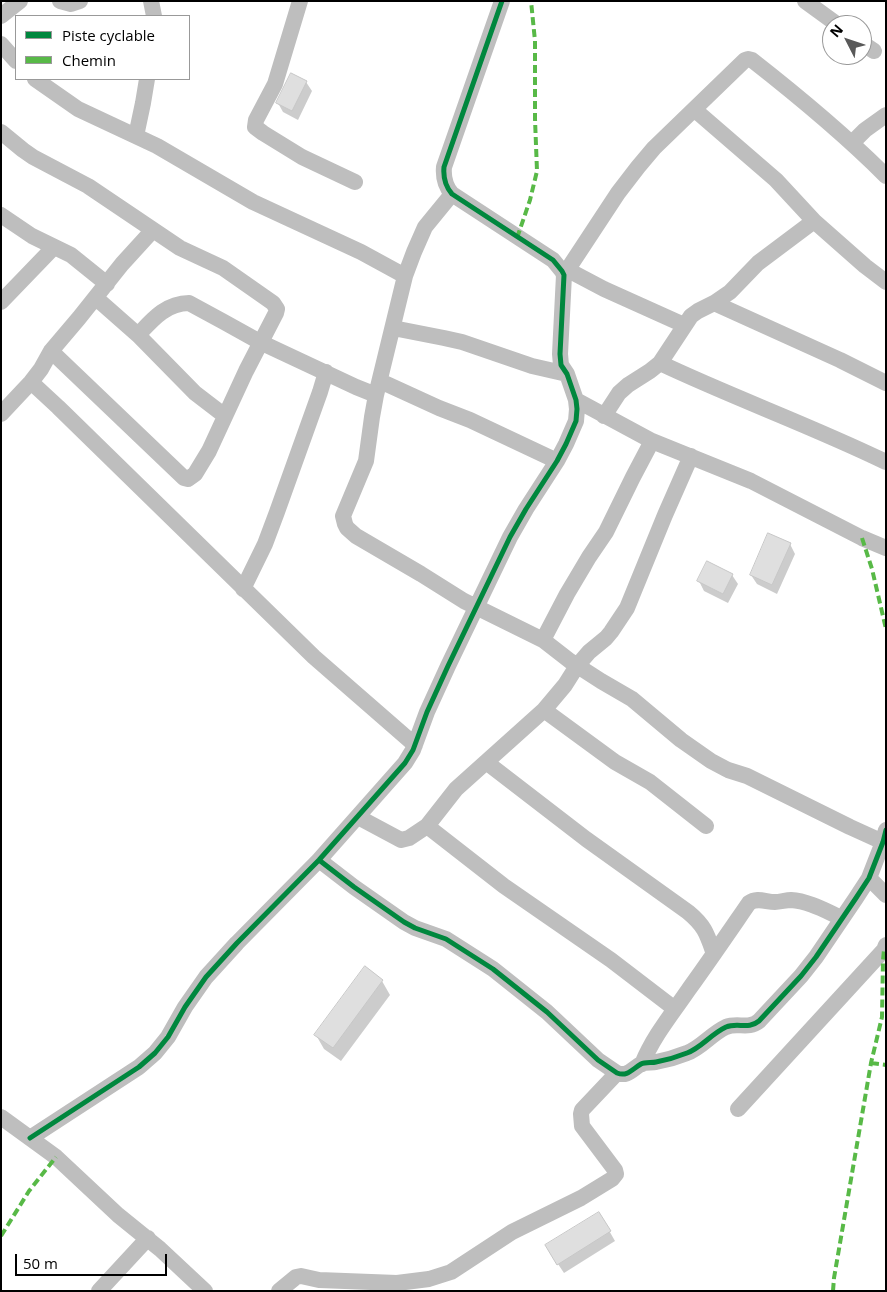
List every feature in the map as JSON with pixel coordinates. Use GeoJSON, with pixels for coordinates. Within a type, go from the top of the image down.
{"type":"FeatureCollection","features":[{"type":"Feature","properties":{"kind":"street"},"geometry":{"type":"LineString","coordinates":[[1,16],[20,1]]}},
{"type":"Feature","properties":{"kind":"street"},"geometry":{"type":"LineString","coordinates":[[60,1],[71,4],[80,1]]}},
{"type":"Feature","properties":{"kind":"street"},"geometry":{"type":"LineString","coordinates":[[151,1],[154,15]]}},
{"type":"Feature","properties":{"kind":"street"},"geometry":{"type":"LineString","coordinates":[[300,1],[275,84],[256,120],[255,127],[302,157],[355,182]]}},
{"type":"Feature","properties":{"kind":"street"},"geometry":{"type":"LineString","coordinates":[[502,1],[444,168],[443,178],[449,191],[553,260],[562,271],[684,325]]}},
{"type":"Feature","properties":{"kind":"street"},"geometry":{"type":"LineString","coordinates":[[806,1],[825,15]]}},
{"type":"Feature","properties":{"kind":"street"},"geometry":{"type":"LineString","coordinates":[[1,44],[15,60]]}},
{"type":"Feature","properties":{"kind":"street"},"geometry":{"type":"LineString","coordinates":[[30,1138],[139,1067],[155,1053],[168,1037],[185,1006],[206,977],[319,860],[405,763],[415,745],[427,712],[445,673],[510,537],[526,508],[557,461],[576,421],[576,400],[561,365],[560,354],[566,272],[628,179],[654,148],[745,60],[752,60],[801,98],[886,176]]}},
{"type":"Feature","properties":{"kind":"street"},"geometry":{"type":"LineString","coordinates":[[36,80],[78,109],[157,146],[253,202],[361,252],[405,276]]}},
{"type":"Feature","properties":{"kind":"street"},"geometry":{"type":"LineString","coordinates":[[136,136],[147,80]]}},
{"type":"Feature","properties":{"kind":"street"},"geometry":{"type":"LineString","coordinates":[[695,110],[776,180],[814,221],[886,282]]}},
{"type":"Feature","properties":{"kind":"street"},"geometry":{"type":"LineString","coordinates":[[852,144],[866,130],[886,116]]}},
{"type":"Feature","properties":{"kind":"street"},"geometry":{"type":"LineString","coordinates":[[1,132],[33,157],[88,186],[180,248],[223,268],[275,305],[277,309],[203,463],[193,476],[188,479],[51,351]]}},
{"type":"Feature","properties":{"kind":"street"},"geometry":{"type":"LineString","coordinates":[[319,860],[404,922],[446,939],[493,969],[547,1012],[598,1060],[620,1075],[628,1074],[642,1064],[658,1062],[694,1050],[712,1035],[732,1025],[755,1025],[811,964],[869,878],[884,836],[850,827],[747,776],[728,770],[711,761],[632,699],[577,666],[543,640],[464,601],[356,536],[344,524],[343,516],[366,461],[378,388],[405,276],[425,227],[452,194]]}},
{"type":"Feature","properties":{"kind":"street"},"geometry":{"type":"LineString","coordinates":[[1,215],[32,236],[71,255],[107,284]]}},
{"type":"Feature","properties":{"kind":"street"},"geometry":{"type":"LineString","coordinates":[[604,416],[619,393],[660,364],[691,316],[734,289],[758,263],[814,221]]}},
{"type":"Feature","properties":{"kind":"street"},"geometry":{"type":"LineString","coordinates":[[1,414],[41,369],[51,351],[122,264],[153,230]]}},
{"type":"Feature","properties":{"kind":"street"},"geometry":{"type":"LineString","coordinates":[[1,302],[54,247]]}},
{"type":"Feature","properties":{"kind":"street"},"geometry":{"type":"LineString","coordinates":[[96,298],[138,335],[195,393],[225,416]]}},
{"type":"Feature","properties":{"kind":"street"},"geometry":{"type":"LineString","coordinates":[[714,302],[886,383]]}},
{"type":"Feature","properties":{"kind":"street"},"geometry":{"type":"LineString","coordinates":[[138,335],[158,314],[167,308],[189,303],[260,342],[356,387],[378,388],[440,408],[479,424],[557,461]]}},
{"type":"Feature","properties":{"kind":"street"},"geometry":{"type":"LineString","coordinates":[[393,328],[462,342],[532,366],[566,374]]}},
{"type":"Feature","properties":{"kind":"street"},"geometry":{"type":"LineString","coordinates":[[660,364],[840,440],[886,462]]}},
{"type":"Feature","properties":{"kind":"street"},"geometry":{"type":"LineString","coordinates":[[243,589],[277,512],[326,372]]}},
{"type":"Feature","properties":{"kind":"street"},"geometry":{"type":"LineString","coordinates":[[30,382],[58,407],[314,657],[415,745]]}},
{"type":"Feature","properties":{"kind":"street"},"geometry":{"type":"LineString","coordinates":[[576,400],[652,441],[751,480],[862,538],[886,548]]}},
{"type":"Feature","properties":{"kind":"street"},"geometry":{"type":"LineString","coordinates":[[543,640],[567,594],[606,532],[652,441]]}},
{"type":"Feature","properties":{"kind":"street"},"geometry":{"type":"LineString","coordinates":[[358,817],[401,840],[409,838],[427,826],[456,789],[544,710],[589,652],[612,632],[627,608],[691,456]]}},
{"type":"Feature","properties":{"kind":"street"},"geometry":{"type":"LineString","coordinates":[[544,710],[615,762],[650,782],[706,826]]}},
{"type":"Feature","properties":{"kind":"street"},"geometry":{"type":"LineString","coordinates":[[486,762],[586,839],[688,912],[705,930],[714,954]]}},
{"type":"Feature","properties":{"kind":"street"},"geometry":{"type":"LineString","coordinates":[[427,826],[504,886],[611,960],[675,1010]]}},
{"type":"Feature","properties":{"kind":"street"},"geometry":{"type":"LineString","coordinates":[[869,878],[886,895]]}},
{"type":"Feature","properties":{"kind":"street"},"geometry":{"type":"LineString","coordinates":[[642,1064],[660,1028],[675,1010],[749,903],[753,900],[759,899],[776,902],[794,900],[816,906],[842,918]]}},
{"type":"Feature","properties":{"kind":"street"},"geometry":{"type":"LineString","coordinates":[[738,1109],[884,950],[886,945]]}},
{"type":"Feature","properties":{"kind":"street"},"geometry":{"type":"LineString","coordinates":[[279,1291],[296,1277],[301,1276],[319,1280],[397,1283],[429,1279],[451,1272],[512,1232],[581,1198],[612,1179],[616,1174],[615,1170],[582,1126],[581,1114],[582,1110],[617,1073]]}},
{"type":"Feature","properties":{"kind":"street"},"geometry":{"type":"LineString","coordinates":[[1,1117],[56,1157],[118,1215],[148,1238],[205,1291]]}},
{"type":"Feature","properties":{"kind":"street"},"geometry":{"type":"LineString","coordinates":[[99,1291],[148,1238]]}},
{"type":"Feature","properties":{"kind":"building"},"geometry":{"type":"Polygon","coordinates":[[[291,73],[307,81],[292,111],[276,103],[291,73]]]}},
{"type":"Feature","properties":{"kind":"building"},"geometry":{"type":"Polygon","coordinates":[[[768,533],[791,543],[772,585],[750,575],[768,533]]]}},
{"type":"Feature","properties":{"kind":"building"},"geometry":{"type":"Polygon","coordinates":[[[707,561],[733,574],[723,594],[697,581],[707,561]]]}},
{"type":"Feature","properties":{"kind":"building"},"geometry":{"type":"Polygon","coordinates":[[[365,966],[383,980],[333,1048],[314,1035],[365,966]]]}},
{"type":"Feature","properties":{"kind":"building"},"geometry":{"type":"Polygon","coordinates":[[[599,1212],[611,1231],[557,1265],[545,1245],[599,1212]]]}},
{"type":"Feature","properties":{"kind":"marked path"},"geometry":{"type":"LineString","coordinates":[[517,238],[530,200],[537,171],[535,41],[531,1]]}},
{"type":"Feature","properties":{"kind":"marked path"},"geometry":{"type":"LineString","coordinates":[[862,538],[872,569],[886,629]]}},
{"type":"Feature","properties":{"kind":"marked path"},"geometry":{"type":"LineString","coordinates":[[833,1291],[871,1063],[882,1017],[884,950]]}},
{"type":"Feature","properties":{"kind":"marked path"},"geometry":{"type":"LineString","coordinates":[[871,1063],[886,1065]]}},
{"type":"Feature","properties":{"kind":"marked path"},"geometry":{"type":"LineString","coordinates":[[1,1236],[29,1191],[56,1157]]}},
{"type":"Feature","properties":{"kind":"cycle path"},"geometry":{"type":"LineString","coordinates":[[30,1138],[139,1067],[155,1053],[168,1037],[185,1007],[206,977],[319,860],[405,763],[413,750],[427,712],[448,666],[510,537],[557,461],[576,421],[576,400],[567,374],[561,365],[564,275],[562,271],[553,260],[452,194],[444,178],[444,167],[502,1]]}},
{"type":"Feature","properties":{"kind":"cycle path"},"geometry":{"type":"LineString","coordinates":[[319,860],[404,922],[446,939],[493,969],[547,1012],[598,1060],[617,1073],[624,1074],[643,1063],[668,1059],[692,1051],[726,1027],[735,1025],[747,1026],[759,1021],[816,957],[856,898],[869,878],[886,830]]}}]}
